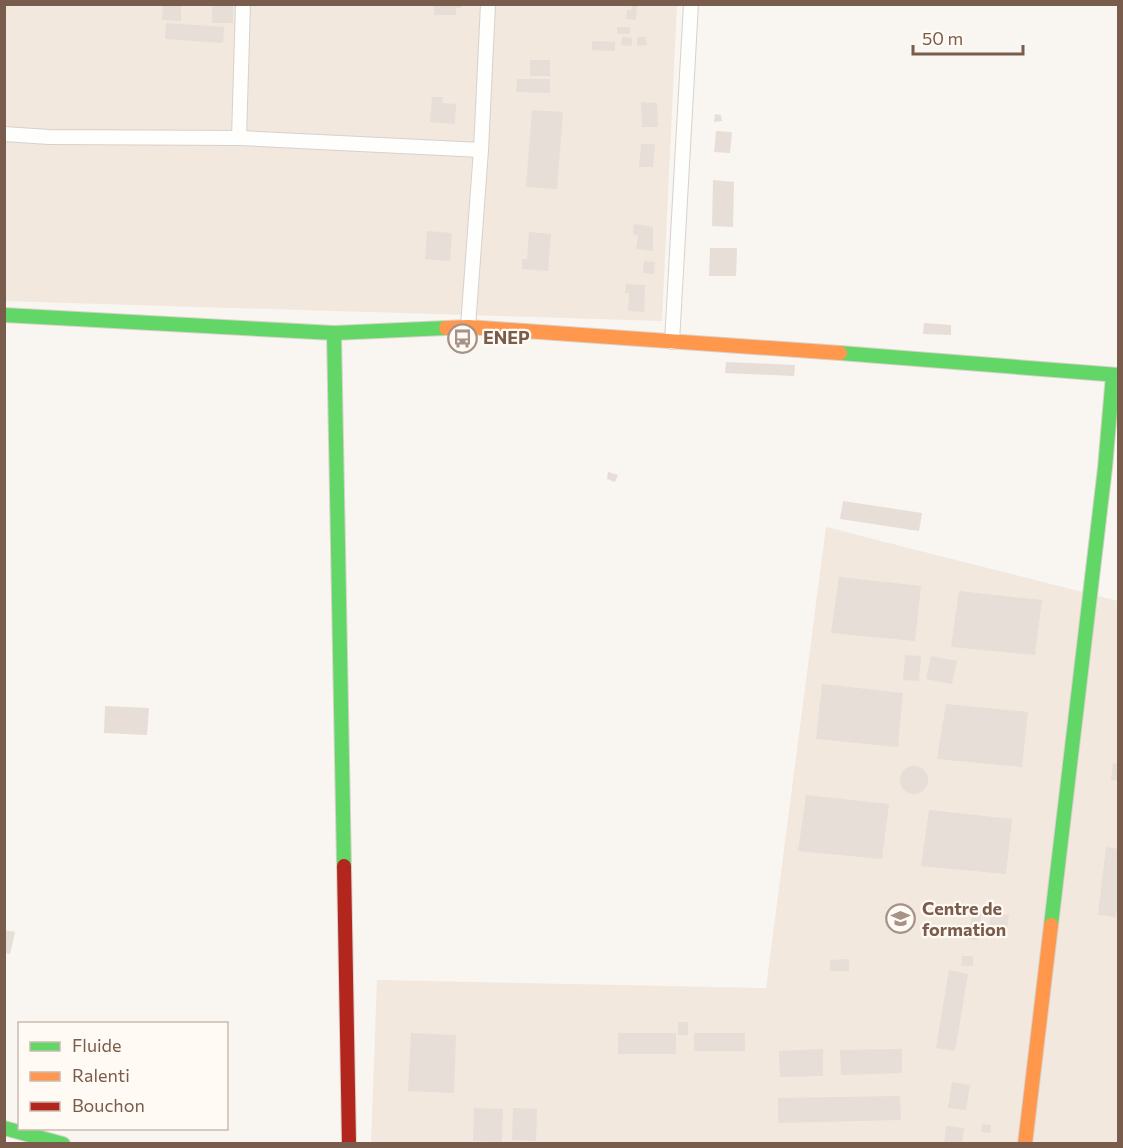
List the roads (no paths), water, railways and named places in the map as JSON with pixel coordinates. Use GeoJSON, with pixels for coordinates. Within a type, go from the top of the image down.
{"type":"FeatureCollection","features":[{"type":"Feature","properties":{"kind":"street"},"geometry":{"type":"LineString","coordinates":[[239,138],[243,4]]}},
{"type":"Feature","properties":{"kind":"street"},"geometry":{"type":"LineString","coordinates":[[468,327],[481,150],[488,4]]}},
{"type":"Feature","properties":{"kind":"street"},"geometry":{"type":"LineString","coordinates":[[672,342],[691,4]]}},
{"type":"Feature","properties":{"kind":"street"},"geometry":{"type":"LineString","coordinates":[[4,134],[50,137],[239,138],[481,150]]}},
{"type":"Feature","properties":{"kind":"street"},"geometry":{"type":"LineString","coordinates":[[4,315],[334,333],[468,327],[1116,375],[1025,1143]]}},
{"type":"Feature","properties":{"kind":"street"},"geometry":{"type":"LineString","coordinates":[[334,333],[349,1143]]}},
{"type":"Feature","properties":{"kind":"street"},"geometry":{"type":"LineString","coordinates":[[1105,468],[1119,460]]}},
{"type":"Feature","properties":{"kind":"street"},"geometry":{"type":"LineString","coordinates":[[4,1128],[63,1143]]}},
{"type":"Feature","properties":{"kind":"place","name":"ENEP"},"geometry":{"type":"Point","coordinates":[462,338]}},
{"type":"Feature","properties":{"kind":"place","name":"Centre de formation"},"geometry":{"type":"Point","coordinates":[901,919]}}]}
